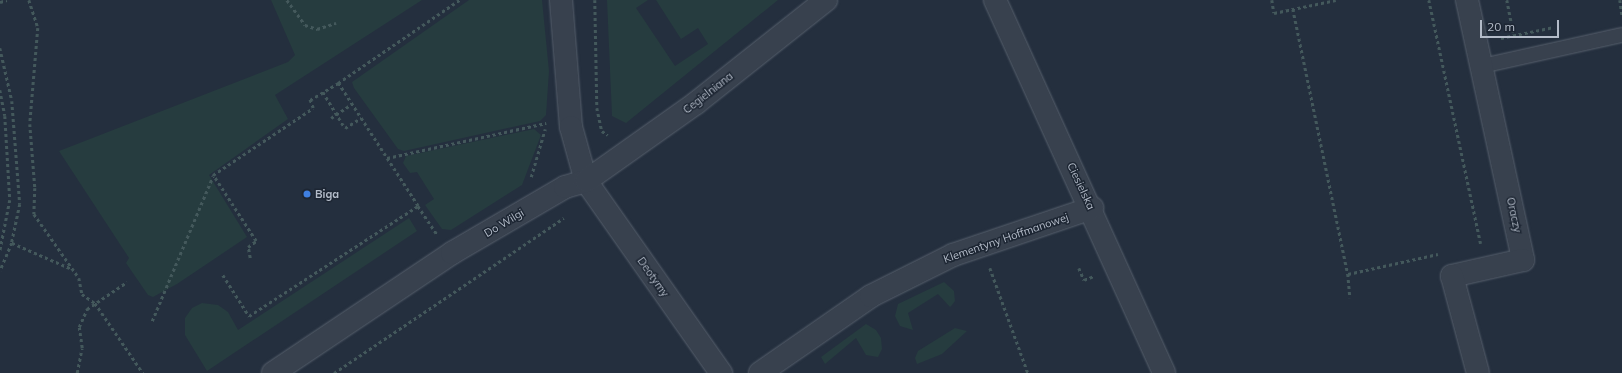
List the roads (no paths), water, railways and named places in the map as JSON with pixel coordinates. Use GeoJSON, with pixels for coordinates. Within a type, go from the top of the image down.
{"type":"FeatureCollection","features":[{"type":"Feature","properties":{"kind":"street"},"geometry":{"type":"LineString","coordinates":[[561,0],[571,127],[586,181]]}},
{"type":"Feature","properties":{"kind":"street","name":"Ciesielska"},"geometry":{"type":"LineString","coordinates":[[994,0],[1092,208],[1164,373]]}},
{"type":"Feature","properties":{"kind":"street","name":"Oraczy"},"geometry":{"type":"LineString","coordinates":[[1467,0],[1523,260],[1452,276],[1478,373]]}},
{"type":"Feature","properties":{"kind":"street","name":"Cegielniana"},"geometry":{"type":"LineString","coordinates":[[586,181],[696,103],[822,1]]}},
{"type":"Feature","properties":{"kind":"street","name":"Do Wilgi"},"geometry":{"type":"LineString","coordinates":[[272,373],[452,253],[565,187],[586,181]]}},
{"type":"Feature","properties":{"kind":"street","name":"Deotymy"},"geometry":{"type":"LineString","coordinates":[[586,181],[721,373]]}},
{"type":"Feature","properties":{"kind":"street","name":"Klementyny Hoffmanowej"},"geometry":{"type":"LineString","coordinates":[[760,373],[871,296],[953,255],[1092,208]]}},
{"type":"Feature","properties":{"kind":"lane"},"geometry":{"type":"LineString","coordinates":[[1482,66],[1622,35]]}},
{"type":"Feature","properties":{"kind":"place","name":"Biga"},"geometry":{"type":"Point","coordinates":[307,194]}}]}
